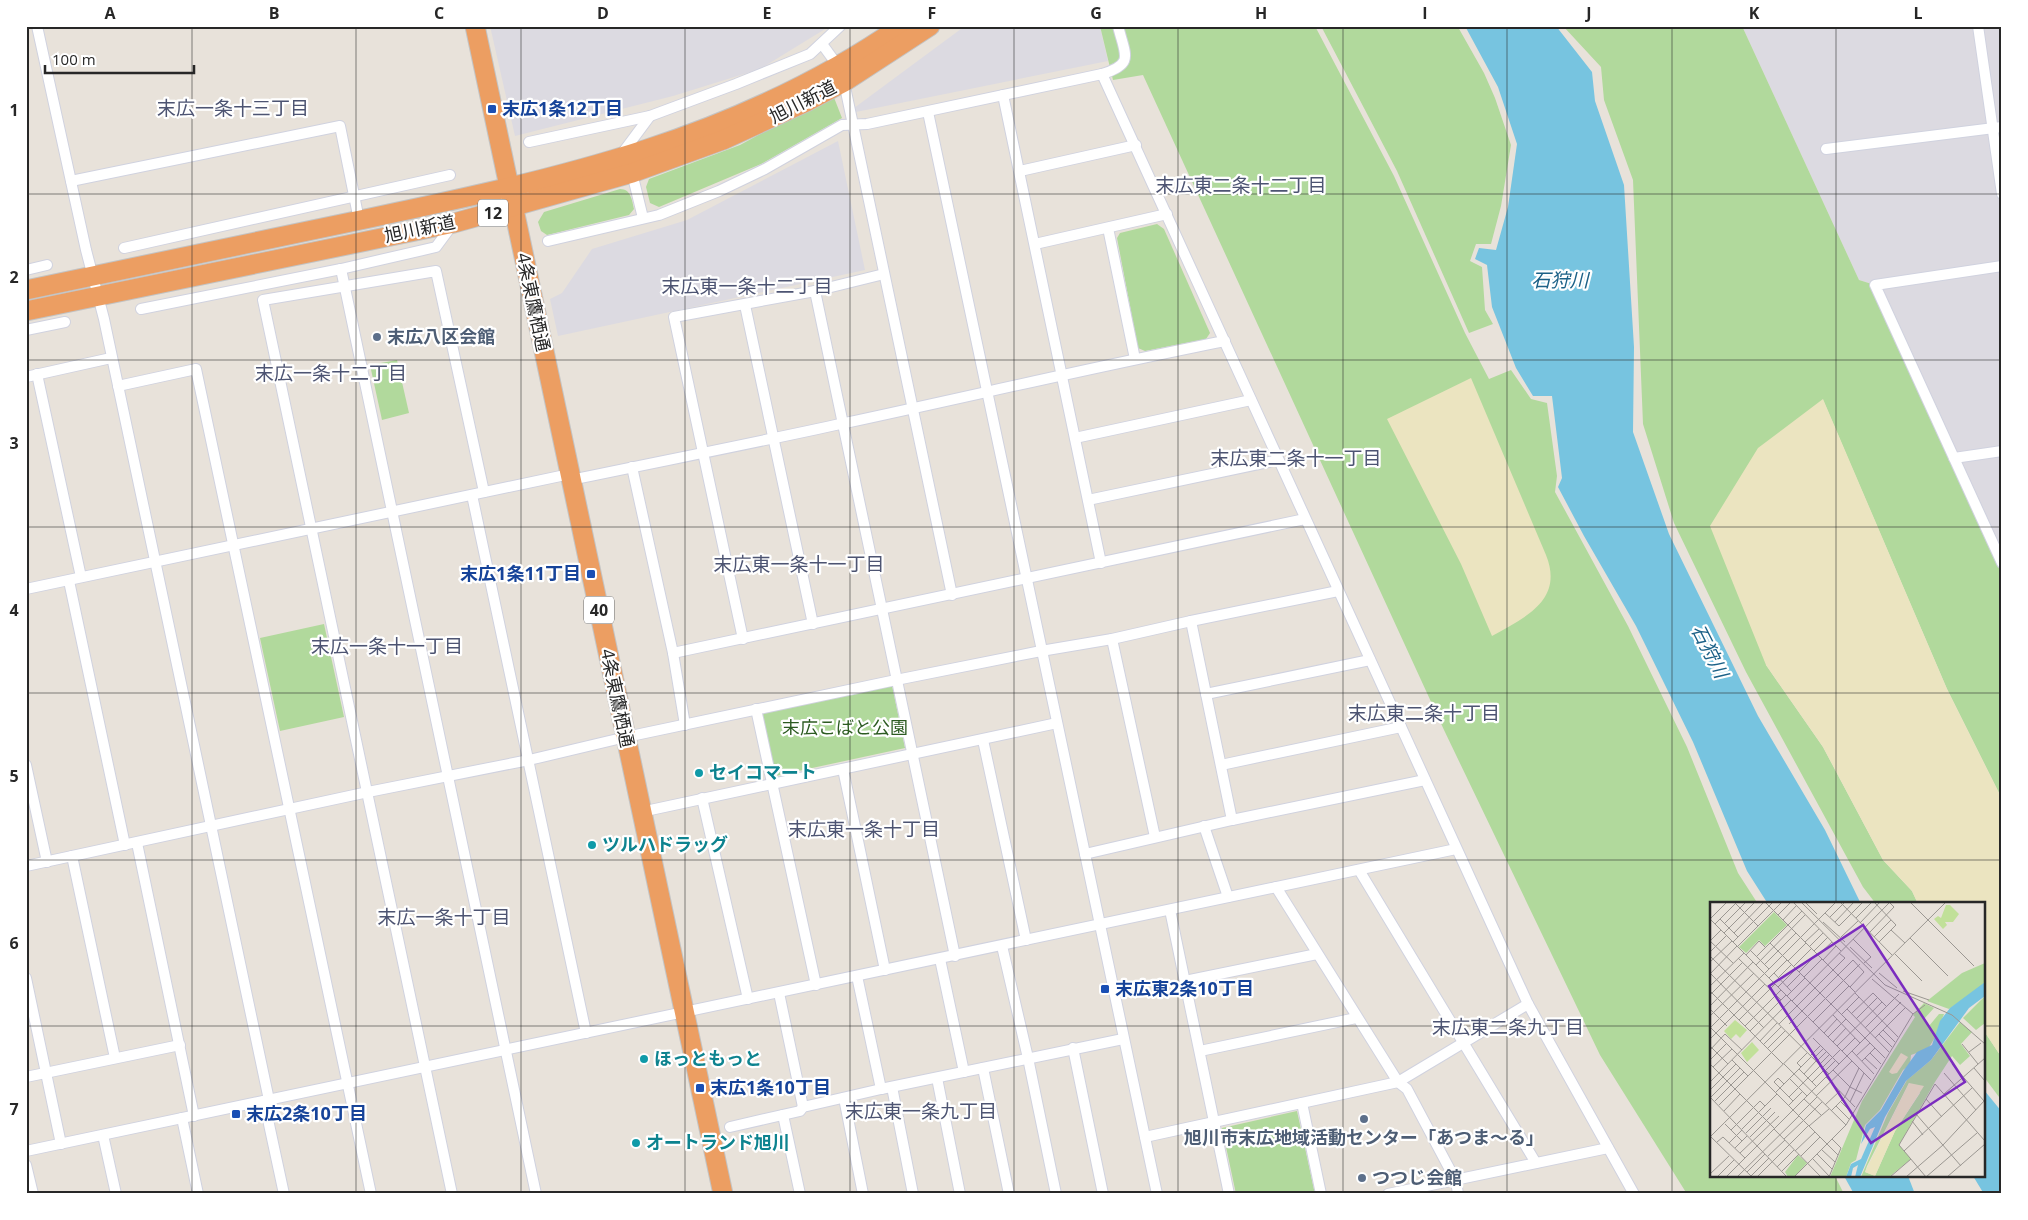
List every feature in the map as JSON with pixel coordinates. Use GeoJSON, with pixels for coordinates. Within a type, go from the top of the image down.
{"type":"FeatureCollection","features":[{"type":"Feature","properties":{"kind":"highway","name":"4条東鷹栖通"},"geometry":{"type":"LineString","coordinates":[[475,26],[723,1194]]}},
{"type":"Feature","properties":{"kind":"highway","name":"旭川新道"},"geometry":{"type":"LineString","coordinates":[[30,320],[98,297],[454,223],[632,173],[723,140],[783,113],[841,74],[901,26]]}},
{"type":"Feature","properties":{"kind":"highway","name":"旭川新道"},"geometry":{"type":"LineString","coordinates":[[26,290],[509,188],[618,160],[710,128],[775,99],[841,74],[930,26]]}},
{"type":"Feature","properties":{"kind":"street"},"geometry":{"type":"LineString","coordinates":[[37,26],[118,386],[284,1194]]}},
{"type":"Feature","properties":{"kind":"street"},"geometry":{"type":"LineString","coordinates":[[529,142],[650,116],[766,73],[810,54],[840,26]]}},
{"type":"Feature","properties":{"kind":"street"},"geometry":{"type":"LineString","coordinates":[[548,241],[659,214],[719,191],[765,169],[842,125],[867,124],[928,112],[1118,69],[1124,64],[1125,56],[1118,26]]}},
{"type":"Feature","properties":{"kind":"street"},"geometry":{"type":"LineString","coordinates":[[1978,26],[1997,128],[2002,194]]}},
{"type":"Feature","properties":{"kind":"street"},"geometry":{"type":"LineString","coordinates":[[822,44],[841,74],[854,125],[952,595]]}},
{"type":"Feature","properties":{"kind":"street"},"geometry":{"type":"LineString","coordinates":[[1102,74],[1528,1004],[1634,1194]]}},
{"type":"Feature","properties":{"kind":"street"},"geometry":{"type":"LineString","coordinates":[[1003,96],[1101,564]]}},
{"type":"Feature","properties":{"kind":"street"},"geometry":{"type":"LineString","coordinates":[[928,112],[1157,1194]]}},
{"type":"Feature","properties":{"kind":"street"},"geometry":{"type":"LineString","coordinates":[[618,160],[650,116]]}},
{"type":"Feature","properties":{"kind":"street"},"geometry":{"type":"LineString","coordinates":[[71,181],[340,126],[359,220]]}},
{"type":"Feature","properties":{"kind":"street"},"geometry":{"type":"LineString","coordinates":[[1826,149],[1997,128]]}},
{"type":"Feature","properties":{"kind":"street"},"geometry":{"type":"LineString","coordinates":[[1020,171],[1136,145]]}},
{"type":"Feature","properties":{"kind":"street"},"geometry":{"type":"LineString","coordinates":[[632,173],[643,218]]}},
{"type":"Feature","properties":{"kind":"street"},"geometry":{"type":"LineString","coordinates":[[124,248],[450,175]]}},
{"type":"Feature","properties":{"kind":"street"},"geometry":{"type":"LineString","coordinates":[[1035,244],[1167,214]]}},
{"type":"Feature","properties":{"kind":"street"},"geometry":{"type":"LineString","coordinates":[[141,308],[341,269],[436,247],[454,223]]}},
{"type":"Feature","properties":{"kind":"street"},"geometry":{"type":"LineString","coordinates":[[1108,228],[1135,359]]}},
{"type":"Feature","properties":{"kind":"street"},"geometry":{"type":"LineString","coordinates":[[154,241],[158,263]]}},
{"type":"Feature","properties":{"kind":"street"},"geometry":{"type":"LineString","coordinates":[[26,270],[47,265]]}},
{"type":"Feature","properties":{"kind":"street"},"geometry":{"type":"LineString","coordinates":[[2002,266],[1876,285],[2002,564]]}},
{"type":"Feature","properties":{"kind":"street"},"geometry":{"type":"LineString","coordinates":[[341,269],[536,1194]]}},
{"type":"Feature","properties":{"kind":"street"},"geometry":{"type":"LineString","coordinates":[[452,1194],[263,300],[436,271],[484,492]]}},
{"type":"Feature","properties":{"kind":"street"},"geometry":{"type":"LineString","coordinates":[[743,639],[674,317],[745,305],[884,274]]}},
{"type":"Feature","properties":{"kind":"street"},"geometry":{"type":"LineString","coordinates":[[815,290],[955,956]]}},
{"type":"Feature","properties":{"kind":"street"},"geometry":{"type":"LineString","coordinates":[[745,305],[813,624]]}},
{"type":"Feature","properties":{"kind":"street"},"geometry":{"type":"LineString","coordinates":[[30,320],[65,322]]}},
{"type":"Feature","properties":{"kind":"street"},"geometry":{"type":"LineString","coordinates":[[26,589],[484,492],[703,453],[1225,341]]}},
{"type":"Feature","properties":{"kind":"street"},"geometry":{"type":"LineString","coordinates":[[26,376],[111,358]]}},
{"type":"Feature","properties":{"kind":"street"},"geometry":{"type":"LineString","coordinates":[[118,386],[196,369],[371,1194]]}},
{"type":"Feature","properties":{"kind":"street"},"geometry":{"type":"LineString","coordinates":[[38,374],[81,578]]}},
{"type":"Feature","properties":{"kind":"street"},"geometry":{"type":"LineString","coordinates":[[1075,438],[1251,400]]}},
{"type":"Feature","properties":{"kind":"street"},"geometry":{"type":"LineString","coordinates":[[1954,458],[2002,451]]}},
{"type":"Feature","properties":{"kind":"street"},"geometry":{"type":"LineString","coordinates":[[1088,500],[1278,460]]}},
{"type":"Feature","properties":{"kind":"street"},"geometry":{"type":"LineString","coordinates":[[632,467],[673,653],[685,724]]}},
{"type":"Feature","properties":{"kind":"street"},"geometry":{"type":"LineString","coordinates":[[472,495],[586,1033]]}},
{"type":"Feature","properties":{"kind":"street"},"geometry":{"type":"LineString","coordinates":[[673,653],[1101,564],[1305,519]]}},
{"type":"Feature","properties":{"kind":"street"},"geometry":{"type":"LineString","coordinates":[[69,581],[125,846]]}},
{"type":"Feature","properties":{"kind":"street"},"geometry":{"type":"LineString","coordinates":[[26,866],[210,828],[368,792],[529,760],[756,709],[1041,650],[1112,639],[1338,591]]}},
{"type":"Feature","properties":{"kind":"street"},"geometry":{"type":"LineString","coordinates":[[1191,621],[1232,820]]}},
{"type":"Feature","properties":{"kind":"street"},"geometry":{"type":"LineString","coordinates":[[1112,639],[1155,837]]}},
{"type":"Feature","properties":{"kind":"street"},"geometry":{"type":"LineString","coordinates":[[1206,694],[1370,660]]}},
{"type":"Feature","properties":{"kind":"street"},"geometry":{"type":"LineString","coordinates":[[756,709],[816,985]]}},
{"type":"Feature","properties":{"kind":"street"},"geometry":{"type":"LineString","coordinates":[[641,812],[1057,723]]}},
{"type":"Feature","properties":{"kind":"street"},"geometry":{"type":"LineString","coordinates":[[1221,765],[1400,727]]}},
{"type":"Feature","properties":{"kind":"street"},"geometry":{"type":"LineString","coordinates":[[983,740],[1026,940]]}},
{"type":"Feature","properties":{"kind":"street"},"geometry":{"type":"LineString","coordinates":[[26,765],[47,862]]}},
{"type":"Feature","properties":{"kind":"street"},"geometry":{"type":"LineString","coordinates":[[843,769],[885,970]]}},
{"type":"Feature","properties":{"kind":"street"},"geometry":{"type":"LineString","coordinates":[[1085,854],[1204,826],[1425,780]]}},
{"type":"Feature","properties":{"kind":"street"},"geometry":{"type":"LineString","coordinates":[[702,798],[748,999]]}},
{"type":"Feature","properties":{"kind":"street"},"geometry":{"type":"LineString","coordinates":[[1204,826],[1228,898]]}},
{"type":"Feature","properties":{"kind":"street"},"geometry":{"type":"LineString","coordinates":[[137,843],[194,1116]]}},
{"type":"Feature","properties":{"kind":"street"},"geometry":{"type":"LineString","coordinates":[[26,1151],[1100,926],[1456,849]]}},
{"type":"Feature","properties":{"kind":"street"},"geometry":{"type":"LineString","coordinates":[[72,856],[115,1058]]}},
{"type":"Feature","properties":{"kind":"street"},"geometry":{"type":"LineString","coordinates":[[1358,870],[1536,1164]]}},
{"type":"Feature","properties":{"kind":"street"},"geometry":{"type":"LineString","coordinates":[[1276,887],[1356,1018],[1398,1082],[1407,1090],[1456,1181],[1458,1194]]}},
{"type":"Feature","properties":{"kind":"street"},"geometry":{"type":"LineString","coordinates":[[1170,910],[1229,1194]]}},
{"type":"Feature","properties":{"kind":"street"},"geometry":{"type":"LineString","coordinates":[[1002,946],[1028,1058],[1056,1194]]}},
{"type":"Feature","properties":{"kind":"street"},"geometry":{"type":"LineString","coordinates":[[1185,981],[1317,954]]}},
{"type":"Feature","properties":{"kind":"street"},"geometry":{"type":"LineString","coordinates":[[940,959],[964,1072]]}},
{"type":"Feature","properties":{"kind":"street"},"geometry":{"type":"LineString","coordinates":[[857,976],[913,1194]]}},
{"type":"Feature","properties":{"kind":"street"},"geometry":{"type":"LineString","coordinates":[[26,978],[61,1144]]}},
{"type":"Feature","properties":{"kind":"street"},"geometry":{"type":"LineString","coordinates":[[730,1127],[800,1112],[803,1107],[779,993]]}},
{"type":"Feature","properties":{"kind":"street"},"geometry":{"type":"LineString","coordinates":[[1145,1137],[1398,1082],[1528,1004]]}},
{"type":"Feature","properties":{"kind":"street"},"geometry":{"type":"LineString","coordinates":[[1200,1051],[1356,1018]]}},
{"type":"Feature","properties":{"kind":"street"},"geometry":{"type":"LineString","coordinates":[[803,1107],[1073,1048],[1123,1039]]}},
{"type":"Feature","properties":{"kind":"street"},"geometry":{"type":"LineString","coordinates":[[26,1077],[180,1045]]}},
{"type":"Feature","properties":{"kind":"street"},"geometry":{"type":"LineString","coordinates":[[1073,1048],[1104,1194]]}},
{"type":"Feature","properties":{"kind":"street"},"geometry":{"type":"LineString","coordinates":[[983,1068],[1009,1194]]}},
{"type":"Feature","properties":{"kind":"street"},"geometry":{"type":"LineString","coordinates":[[938,1078],[960,1194]]}},
{"type":"Feature","properties":{"kind":"street"},"geometry":{"type":"LineString","coordinates":[[844,1098],[863,1194]]}},
{"type":"Feature","properties":{"kind":"street"},"geometry":{"type":"LineString","coordinates":[[1302,1103],[1321,1194]]}},
{"type":"Feature","properties":{"kind":"street"},"geometry":{"type":"LineString","coordinates":[[783,1115],[800,1194]]}},
{"type":"Feature","properties":{"kind":"street"},"geometry":{"type":"LineString","coordinates":[[182,1118],[198,1194]]}},
{"type":"Feature","properties":{"kind":"street"},"geometry":{"type":"LineString","coordinates":[[103,1135],[116,1194]]}},
{"type":"Feature","properties":{"kind":"street"},"geometry":{"type":"LineString","coordinates":[[1388,1194],[1608,1148]]}},
{"type":"Feature","properties":{"kind":"street"},"geometry":{"type":"LineString","coordinates":[[26,1165],[33,1194]]}},
{"type":"Feature","properties":{"kind":"shaded area"},"geometry":{"type":"Polygon","coordinates":[[[490,26],[830,26],[760,69],[673,96],[515,136],[490,26]]]}},
{"type":"Feature","properties":{"kind":"shaded area"},"geometry":{"type":"Polygon","coordinates":[[[965,26],[1100,26],[1108,61],[846,114],[965,26]]]}},
{"type":"Feature","properties":{"kind":"shaded area"},"geometry":{"type":"Polygon","coordinates":[[[1742,26],[2002,26],[2002,563],[1876,285],[1859,280],[1742,26]]]}},
{"type":"Feature","properties":{"kind":"shaded area"},"geometry":{"type":"Polygon","coordinates":[[[838,141],[865,270],[558,336],[550,299],[562,293],[592,249],[687,220],[838,141]]]}},
{"type":"Feature","properties":{"kind":"green space"},"geometry":{"type":"Polygon","coordinates":[[[1100,26],[1319,26],[1316,28],[1394,176],[1465,333],[1489,379],[1511,370],[1531,399],[1547,403],[1557,476],[1555,492],[1628,626],[1687,747],[1738,873],[1757,902],[1710,902],[1710,1178],[1836,1178],[1844,1194],[1687,1194],[1600,1055],[1444,730],[1143,75],[1113,80],[1100,26]]]}},
{"type":"Feature","properties":{"kind":"green space"},"geometry":{"type":"Polygon","coordinates":[[[1321,26],[1458,27],[1484,73],[1495,98],[1511,145],[1501,206],[1491,244],[1476,244],[1470,261],[1482,267],[1485,310],[1493,324],[1469,333],[1397,171],[1321,26]]]}},
{"type":"Feature","properties":{"kind":"green space"},"geometry":{"type":"Polygon","coordinates":[[[1563,26],[1742,26],[1859,280],[1875,285],[2002,563],[2002,799],[1947,689],[1823,400],[1766,665],[1823,747],[1883,860],[1912,891],[1917,902],[1874,902],[1863,887],[1746,672],[1674,523],[1643,424],[1633,180],[1604,100],[1601,67],[1563,26]]]}},
{"type":"Feature","properties":{"kind":"green space"},"geometry":{"type":"Polygon","coordinates":[[[833,95],[842,118],[761,164],[659,207],[650,203],[646,187],[649,179],[740,145],[833,95]]]}},
{"type":"Feature","properties":{"kind":"green space"},"geometry":{"type":"Polygon","coordinates":[[[620,189],[627,191],[632,199],[634,209],[629,215],[547,235],[541,231],[538,222],[544,212],[620,189]]]}},
{"type":"Feature","properties":{"kind":"green space"},"geometry":{"type":"Polygon","coordinates":[[[1157,224],[1164,229],[1210,333],[1206,339],[1145,351],[1138,348],[1117,238],[1120,233],[1157,224]]]}},
{"type":"Feature","properties":{"kind":"green space"},"geometry":{"type":"Polygon","coordinates":[[[397,360],[409,413],[382,420],[370,365],[397,360]]]}},
{"type":"Feature","properties":{"kind":"green space"},"geometry":{"type":"Polygon","coordinates":[[[324,624],[344,717],[280,731],[260,638],[324,624]]]}},
{"type":"Feature","properties":{"kind":"green space","name":"末広こばと公園"},"geometry":{"type":"Polygon","coordinates":[[[892,685],[905,748],[775,776],[762,713],[892,685]]]}},
{"type":"Feature","properties":{"kind":"green space"},"geometry":{"type":"Polygon","coordinates":[[[1986,1034],[2002,1058],[2002,1101],[1986,1080],[1986,1034]]]}},
{"type":"Feature","properties":{"kind":"green space"},"geometry":{"type":"Polygon","coordinates":[[[1297,1111],[1315,1194],[1236,1194],[1222,1128],[1297,1111]]]}},
{"type":"Feature","properties":{"kind":"sand"},"geometry":{"type":"Polygon","coordinates":[[[1471,378],[1546,555],[1550,571],[1550,584],[1546,595],[1538,605],[1529,614],[1492,636],[1461,564],[1387,419],[1471,378]]]}},
{"type":"Feature","properties":{"kind":"sand"},"geometry":{"type":"Polygon","coordinates":[[[1823,399],[1947,689],[2002,799],[2002,1058],[1986,1034],[1986,902],[1917,902],[1912,891],[1883,860],[1823,747],[1766,665],[1710,526],[1758,448],[1823,399]]]}},
{"type":"Feature","properties":{"kind":"water","name":"石狩川"},"geometry":{"type":"Polygon","coordinates":[[[1465,26],[1556,26],[1592,72],[1595,101],[1624,185],[1634,347],[1633,432],[1669,534],[1758,716],[1825,830],[1860,902],[1767,902],[1747,871],[1693,742],[1636,626],[1558,487],[1562,478],[1552,396],[1533,396],[1516,368],[1492,307],[1487,265],[1475,259],[1479,248],[1496,250],[1508,207],[1517,144],[1498,87],[1465,26]]]}},
{"type":"Feature","properties":{"kind":"water"},"geometry":{"type":"Polygon","coordinates":[[[1986,1092],[2002,1112],[2002,1194],[1984,1194],[1974,1178],[1986,1178],[1986,1092]]]}},
{"type":"Feature","properties":{"kind":"water"},"geometry":{"type":"Polygon","coordinates":[[[1845,1178],[1909,1178],[1915,1194],[1854,1194],[1845,1178]]]}},
{"type":"Feature","properties":{"kind":"place","name":"末広1条12丁目"},"geometry":{"type":"Point","coordinates":[492,109]}},
{"type":"Feature","properties":{"kind":"place","name":"末広八区会館"},"geometry":{"type":"Point","coordinates":[377,337]}},
{"type":"Feature","properties":{"kind":"place","name":"末広1条11丁目"},"geometry":{"type":"Point","coordinates":[591,574]}},
{"type":"Feature","properties":{"kind":"place","name":"セイコマート"},"geometry":{"type":"Point","coordinates":[699,773]}},
{"type":"Feature","properties":{"kind":"place","name":"ツルハドラッグ"},"geometry":{"type":"Point","coordinates":[592,845]}},
{"type":"Feature","properties":{"kind":"place","name":"末広東2条10丁目"},"geometry":{"type":"Point","coordinates":[1105,989]}},
{"type":"Feature","properties":{"kind":"place","name":"ほっともっと"},"geometry":{"type":"Point","coordinates":[644,1059]}},
{"type":"Feature","properties":{"kind":"place","name":"末広1条10丁目"},"geometry":{"type":"Point","coordinates":[700,1088]}},
{"type":"Feature","properties":{"kind":"place","name":"末広2条10丁目"},"geometry":{"type":"Point","coordinates":[236,1114]}},
{"type":"Feature","properties":{"kind":"place","name":"旭川市末広地域活動センター「あつま〜る」"},"geometry":{"type":"Point","coordinates":[1364,1119]}},
{"type":"Feature","properties":{"kind":"place","name":"オートランド旭川"},"geometry":{"type":"Point","coordinates":[636,1143]}},
{"type":"Feature","properties":{"kind":"place","name":"つつじ会館"},"geometry":{"type":"Point","coordinates":[1362,1178]}},
{"type":"Feature","properties":{"kind":"district","name":"末広一条十三丁目"},"geometry":{"type":"Point","coordinates":[233,108]}},
{"type":"Feature","properties":{"kind":"district","name":"末広東二条十二丁目"},"geometry":{"type":"Point","coordinates":[1241,185]}},
{"type":"Feature","properties":{"kind":"district","name":"末広東一条十二丁目"},"geometry":{"type":"Point","coordinates":[747,286]}},
{"type":"Feature","properties":{"kind":"district","name":"末広一条十二丁目"},"geometry":{"type":"Point","coordinates":[331,373]}},
{"type":"Feature","properties":{"kind":"district","name":"末広東二条十一丁目"},"geometry":{"type":"Point","coordinates":[1296,458]}},
{"type":"Feature","properties":{"kind":"district","name":"末広東一条十一丁目"},"geometry":{"type":"Point","coordinates":[799,564]}},
{"type":"Feature","properties":{"kind":"district","name":"末広一条十一丁目"},"geometry":{"type":"Point","coordinates":[387,646]}},
{"type":"Feature","properties":{"kind":"district","name":"末広東二条十丁目"},"geometry":{"type":"Point","coordinates":[1424,713]}},
{"type":"Feature","properties":{"kind":"district","name":"末広東一条十丁目"},"geometry":{"type":"Point","coordinates":[864,829]}},
{"type":"Feature","properties":{"kind":"district","name":"末広一条十丁目"},"geometry":{"type":"Point","coordinates":[444,917]}},
{"type":"Feature","properties":{"kind":"district","name":"末広東二条九丁目"},"geometry":{"type":"Point","coordinates":[1508,1027]}},
{"type":"Feature","properties":{"kind":"district","name":"末広東一条九丁目"},"geometry":{"type":"Point","coordinates":[921,1111]}}]}
